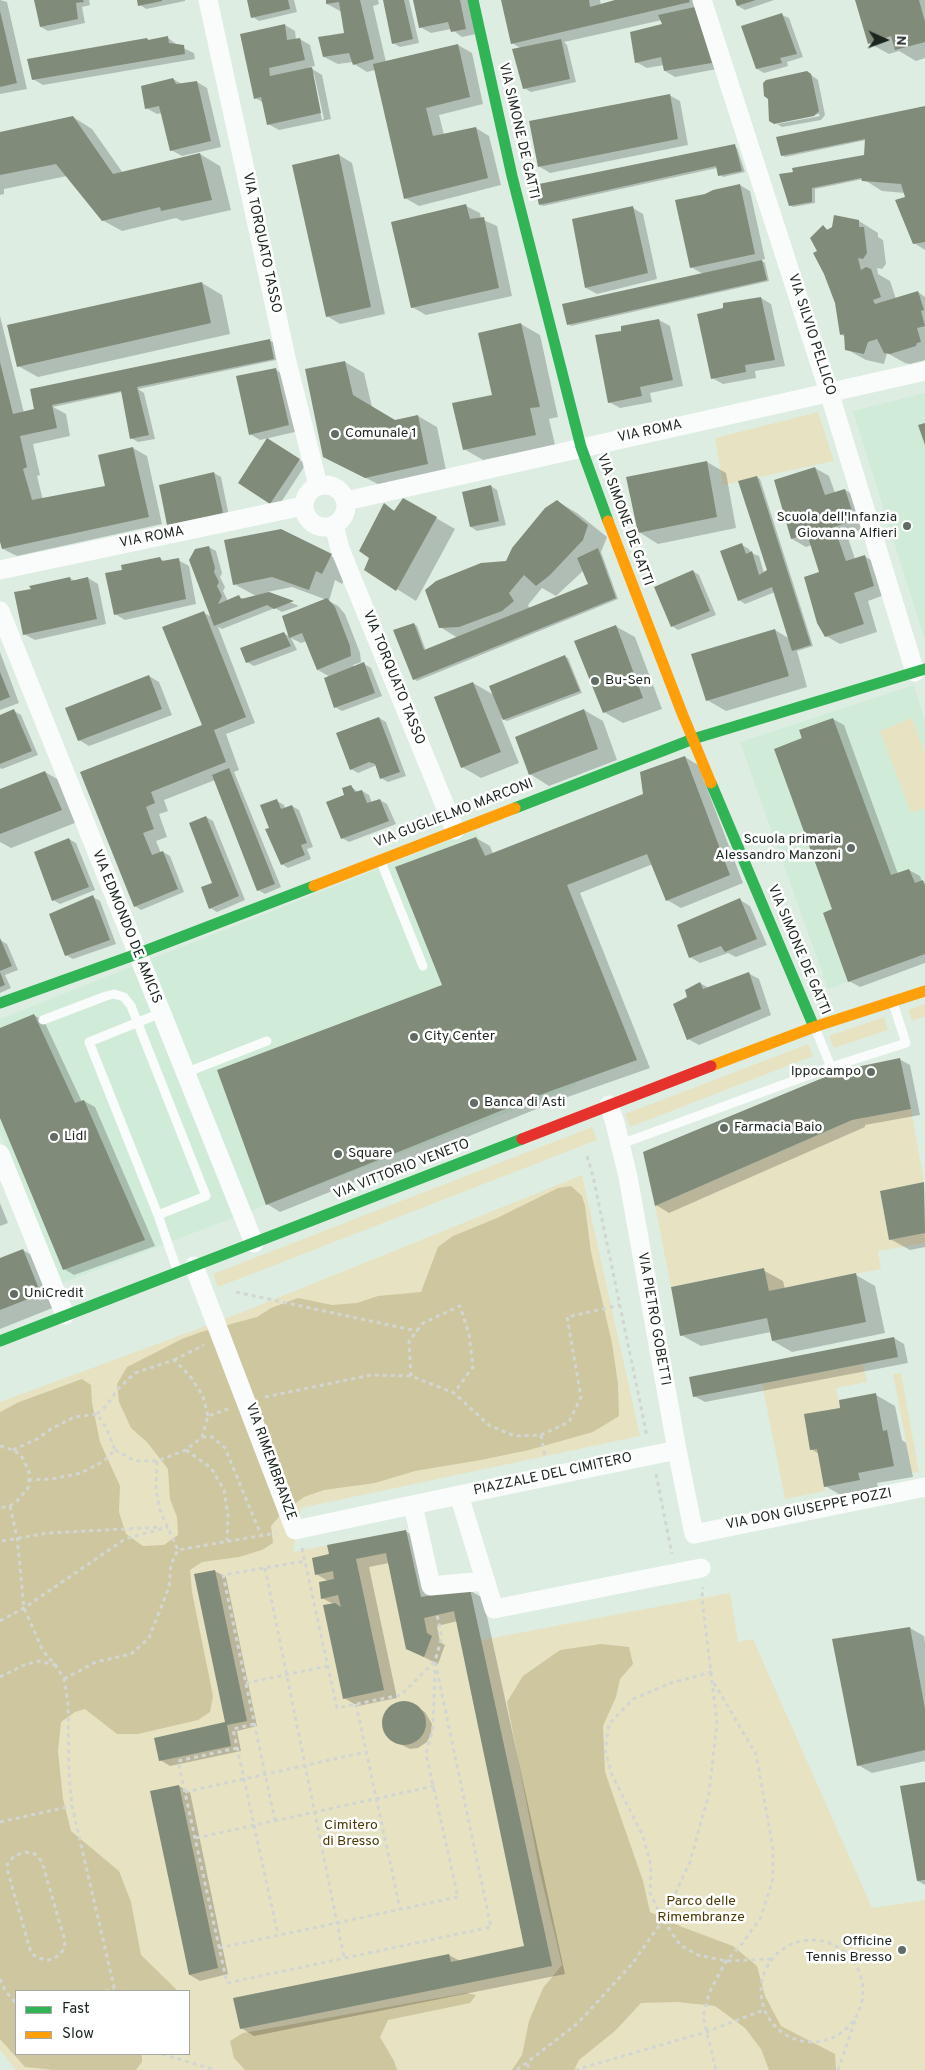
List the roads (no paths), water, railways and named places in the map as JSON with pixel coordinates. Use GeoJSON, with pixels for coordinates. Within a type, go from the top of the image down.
{"type":"FeatureCollection","features":[{"type":"Feature","properties":{"kind":"street","name":"VIA TORQUATO TASSO"},"geometry":{"type":"LineString","coordinates":[[208,0],[286,362],[318,485]]}},
{"type":"Feature","properties":{"kind":"street","name":"VIA SIMONE DE GATTI"},"geometry":{"type":"LineString","coordinates":[[473,0],[512,176],[581,447],[615,542],[693,739],[814,1028]]}},
{"type":"Feature","properties":{"kind":"street","name":"VIA SILVIO PELLICO"},"geometry":{"type":"LineString","coordinates":[[702,0],[920,670]]}},
{"type":"Feature","properties":{"kind":"street","name":"VIA ROMA"},"geometry":{"type":"LineString","coordinates":[[346,501],[925,371]]}},
{"type":"Feature","properties":{"kind":"street"},"geometry":{"type":"LineString","coordinates":[[327,484],[336,487],[346,501],[346,510],[342,519],[327,528],[310,522],[305,515],[303,506],[305,497],[310,490],[318,485],[327,484]]}},
{"type":"Feature","properties":{"kind":"street","name":"VIA ROMA"},"geometry":{"type":"LineString","coordinates":[[0,570],[303,506]]}},
{"type":"Feature","properties":{"kind":"street","name":"VIA TORQUATO TASSO"},"geometry":{"type":"LineString","coordinates":[[334,525],[340,549],[455,830]]}},
{"type":"Feature","properties":{"kind":"street","name":"VIA EDMONDO DE AMICIS"},"geometry":{"type":"LineString","coordinates":[[0,611],[254,1243]]}},
{"type":"Feature","properties":{"kind":"street","name":"VIA GUGLIELMO MARCONI"},"geometry":{"type":"LineString","coordinates":[[0,1003],[137,954],[693,739],[920,670]]}},
{"type":"Feature","properties":{"kind":"street","name":"VIA VITTORIO VENETO"},"geometry":{"type":"LineString","coordinates":[[0,1340],[609,1105],[814,1028],[925,992]]}},
{"type":"Feature","properties":{"kind":"street","name":"VIA PIETRO GOBETTI"},"geometry":{"type":"LineString","coordinates":[[609,1105],[621,1144],[694,1534]]}},
{"type":"Feature","properties":{"kind":"street"},"geometry":{"type":"LineString","coordinates":[[0,1154],[65,1315]]}},
{"type":"Feature","properties":{"kind":"street","name":"VIA RIMEMBRANZE"},"geometry":{"type":"LineString","coordinates":[[186,1269],[223,1338],[295,1530],[459,1495]]}},
{"type":"Feature","properties":{"kind":"street","name":"PIAZZALE DEL CIMITERO"},"geometry":{"type":"LineString","coordinates":[[677,1450],[459,1495],[494,1609],[702,1575]]}},
{"type":"Feature","properties":{"kind":"street","name":"VIA DON GIUSEPPE POZZI"},"geometry":{"type":"LineString","coordinates":[[694,1534],[925,1487]]}},
{"type":"Feature","properties":{"kind":"street"},"geometry":{"type":"LineString","coordinates":[[413,1505],[431,1586],[485,1581]]}},
{"type":"Feature","properties":{"kind":"lane"},"geometry":{"type":"LineString","coordinates":[[380,859],[423,966]]}},
{"type":"Feature","properties":{"kind":"lane"},"geometry":{"type":"LineString","coordinates":[[43,1020],[114,994],[124,997],[131,1006],[206,1196],[158,1215]]}},
{"type":"Feature","properties":{"kind":"lane"},"geometry":{"type":"LineString","coordinates":[[621,1144],[830,1067],[906,1043],[892,1002]]}},
{"type":"Feature","properties":{"kind":"lane"},"geometry":{"type":"LineString","coordinates":[[161,1013],[89,1042],[158,1215],[186,1269]]}},
{"type":"Feature","properties":{"kind":"lane"},"geometry":{"type":"LineString","coordinates":[[814,1028],[830,1067]]}},
{"type":"Feature","properties":{"kind":"lane"},"geometry":{"type":"LineString","coordinates":[[185,1073],[268,1041]]}},
{"type":"Feature","properties":{"kind":"place","name":"Comunale 1"},"geometry":{"type":"Point","coordinates":[335,434]}},
{"type":"Feature","properties":{"kind":"place","name":"Scuola dell'Infanzia Giovanna Alfieri"},"geometry":{"type":"Point","coordinates":[907,526]}},
{"type":"Feature","properties":{"kind":"place","name":"Bu-Sen"},"geometry":{"type":"Point","coordinates":[595,681]}},
{"type":"Feature","properties":{"kind":"place","name":"Scuola primaria Alessandro Manzoni"},"geometry":{"type":"Point","coordinates":[851,848]}},
{"type":"Feature","properties":{"kind":"place","name":"City Center"},"geometry":{"type":"Point","coordinates":[414,1037]}},
{"type":"Feature","properties":{"kind":"place","name":"Ippocampo"},"geometry":{"type":"Point","coordinates":[871,1072]}},
{"type":"Feature","properties":{"kind":"place","name":"Banca di Asti"},"geometry":{"type":"Point","coordinates":[474,1103]}},
{"type":"Feature","properties":{"kind":"place","name":"Farmacia Baio"},"geometry":{"type":"Point","coordinates":[724,1128]}},
{"type":"Feature","properties":{"kind":"place","name":"Lidl"},"geometry":{"type":"Point","coordinates":[54,1137]}},
{"type":"Feature","properties":{"kind":"place","name":"Square"},"geometry":{"type":"Point","coordinates":[338,1154]}},
{"type":"Feature","properties":{"kind":"place","name":"UniCredit"},"geometry":{"type":"Point","coordinates":[14,1294]}},
{"type":"Feature","properties":{"kind":"place","name":"Officine Tennis Bresso"},"geometry":{"type":"Point","coordinates":[902,1950]}},
{"type":"Feature","properties":{"kind":"park label","name":"Cimitero di Bresso"},"geometry":{"type":"Point","coordinates":[351,1834]}},
{"type":"Feature","properties":{"kind":"park label","name":"Parco delle Rimembranze"},"geometry":{"type":"Point","coordinates":[701,1910]}}]}
